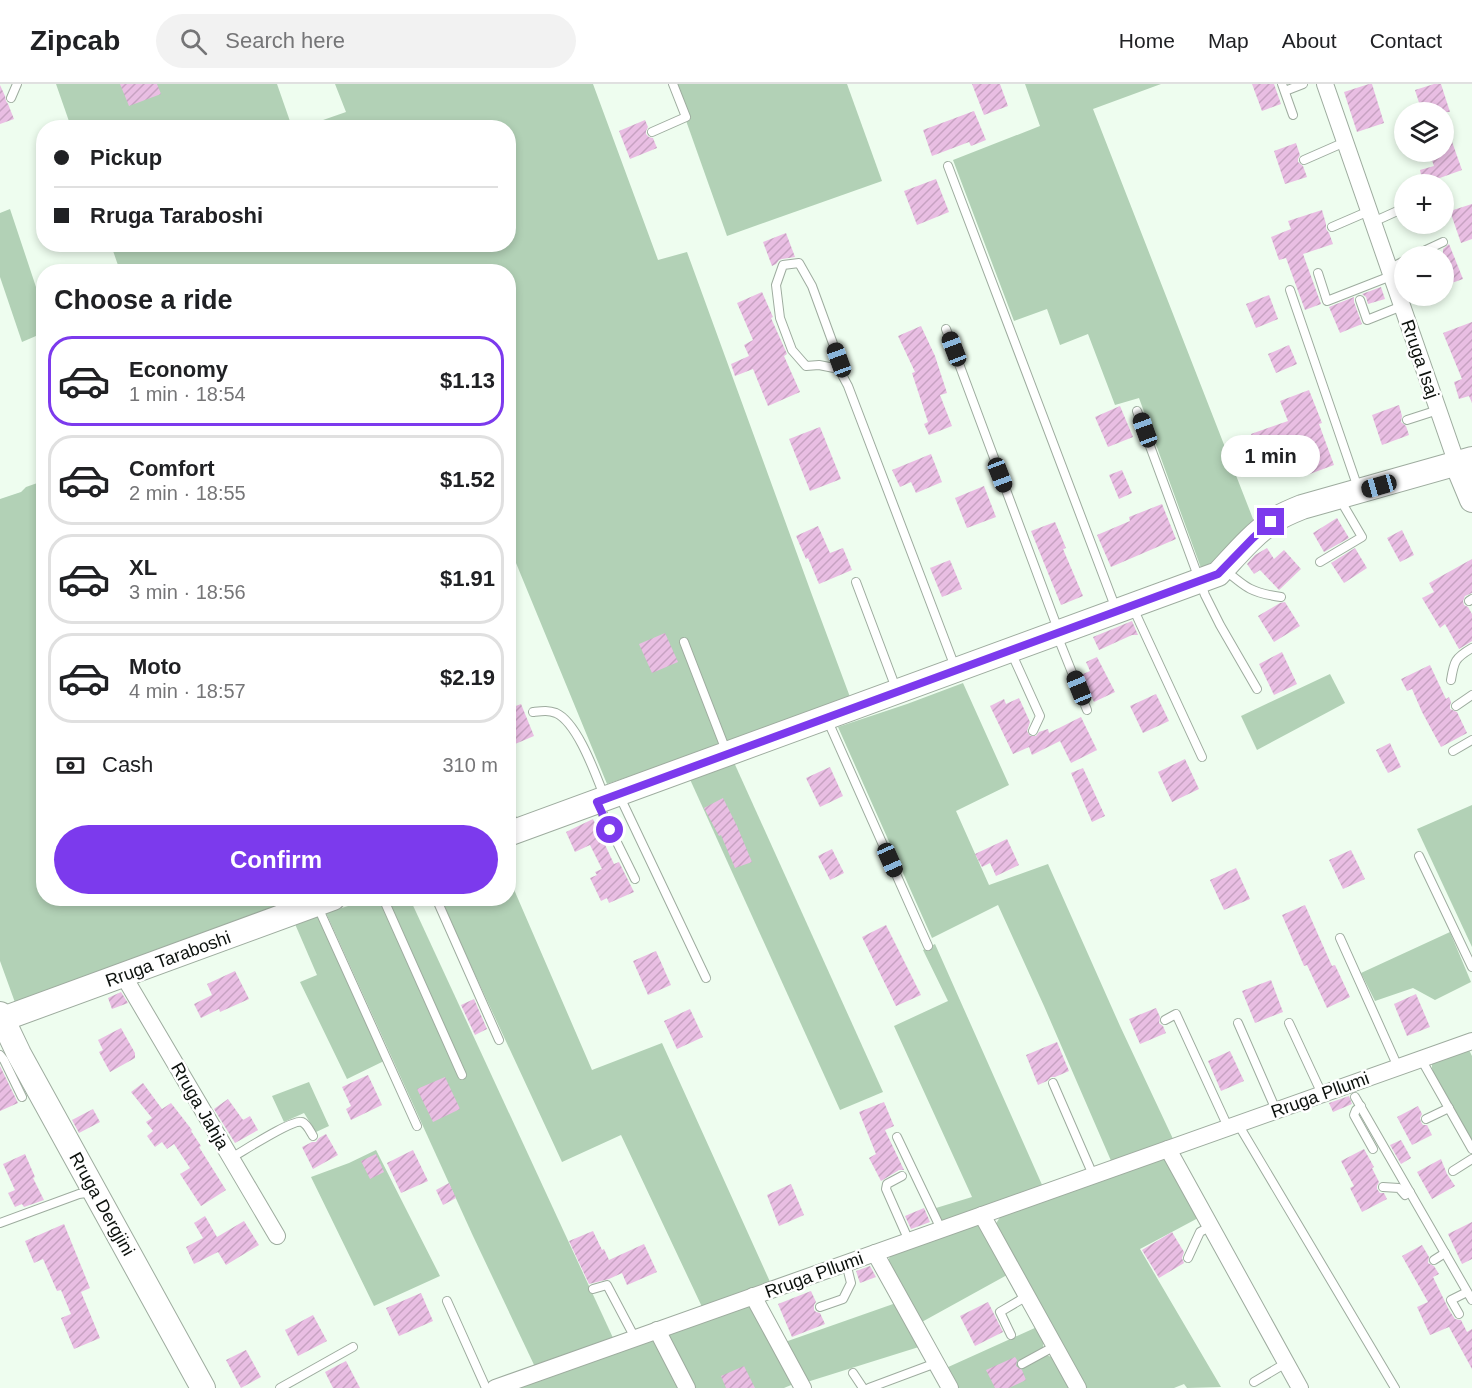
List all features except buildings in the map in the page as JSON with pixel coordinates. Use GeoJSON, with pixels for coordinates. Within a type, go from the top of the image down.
{"type":"FeatureCollection","features":[{"type":"Feature","properties":{"kind":"street","name":"Rruga Isaj"},"geometry":{"type":"LineString","coordinates":[[1325,84],[1394,277]]}},
{"type":"Feature","properties":{"kind":"street","name":"Rruga Isaj"},"geometry":{"type":"LineString","coordinates":[[1402,306],[1438,410],[1465,461]]}},
{"type":"Feature","properties":{"kind":"street"},"geometry":{"type":"LineString","coordinates":[[516,824],[607,798],[1218,574],[1271,522],[1302,507],[1465,461],[1472,500]]}},
{"type":"Feature","properties":{"kind":"street","name":"Rruga Taraboshi"},"geometry":{"type":"LineString","coordinates":[[1,1018],[311,906]]}},
{"type":"Feature","properties":{"kind":"street","name":"Rruga Jahja"},"geometry":{"type":"LineString","coordinates":[[123,975],[277,1236]]}},
{"type":"Feature","properties":{"kind":"street","name":"Rruga Dergjini"},"geometry":{"type":"LineString","coordinates":[[1,1018],[8,1056],[95,1192],[203,1388]]}},
{"type":"Feature","properties":{"kind":"street","name":"Rruga Pllumi"},"geometry":{"type":"LineString","coordinates":[[495,1388],[514,1385],[657,1330],[1322,1094],[1355,1096],[1398,1067],[1472,1041]]}},
{"type":"Feature","properties":{"kind":"street"},"geometry":{"type":"LineString","coordinates":[[1168,1149],[1300,1388]]}},
{"type":"Feature","properties":{"kind":"street"},"geometry":{"type":"LineString","coordinates":[[982,1215],[1078,1388]]}},
{"type":"Feature","properties":{"kind":"street","name":"Rruga Pllumi"},"geometry":{"type":"LineString","coordinates":[[875,1253],[950,1388]]}},
{"type":"Feature","properties":{"kind":"street","name":"Rruga Pllumi"},"geometry":{"type":"LineString","coordinates":[[753,1296],[803,1388]]}},
{"type":"Feature","properties":{"kind":"street"},"geometry":{"type":"LineString","coordinates":[[657,1330],[687,1388]]}},
{"type":"Feature","properties":{"kind":"lane"},"geometry":{"type":"LineString","coordinates":[[11,98],[17,84]]}},
{"type":"Feature","properties":{"kind":"lane"},"geometry":{"type":"LineString","coordinates":[[652,132],[686,117],[674,84]]}},
{"type":"Feature","properties":{"kind":"lane"},"geometry":{"type":"LineString","coordinates":[[1293,115],[1283,88],[1303,84]]}},
{"type":"Feature","properties":{"kind":"lane"},"geometry":{"type":"LineString","coordinates":[[1304,160],[1345,142]]}},
{"type":"Feature","properties":{"kind":"lane"},"geometry":{"type":"LineString","coordinates":[[948,166],[1124,609],[1202,757]]}},
{"type":"Feature","properties":{"kind":"lane"},"geometry":{"type":"LineString","coordinates":[[1332,227],[1394,211]]}},
{"type":"Feature","properties":{"kind":"lane"},"geometry":{"type":"LineString","coordinates":[[1434,246],[1443,242]]}},
{"type":"Feature","properties":{"kind":"lane"},"geometry":{"type":"LineString","coordinates":[[839,369],[819,364],[806,366],[792,350],[780,318],[776,285],[783,265],[799,262],[812,286],[839,360],[839,369],[848,386],[956,670]]}},
{"type":"Feature","properties":{"kind":"lane"},"geometry":{"type":"LineString","coordinates":[[1318,273],[1327,301],[1394,280]]}},
{"type":"Feature","properties":{"kind":"lane"},"geometry":{"type":"LineString","coordinates":[[1290,290],[1350,494],[1346,508],[1362,537],[1320,562]]}},
{"type":"Feature","properties":{"kind":"lane"},"geometry":{"type":"LineString","coordinates":[[1359,300],[1367,320],[1402,306]]}},
{"type":"Feature","properties":{"kind":"lane"},"geometry":{"type":"LineString","coordinates":[[946,328],[1087,710]]}},
{"type":"Feature","properties":{"kind":"lane"},"geometry":{"type":"LineString","coordinates":[[1407,420],[1438,410]]}},
{"type":"Feature","properties":{"kind":"lane"},"geometry":{"type":"LineString","coordinates":[[1137,411],[1205,595],[1220,626],[1257,689]]}},
{"type":"Feature","properties":{"kind":"lane"},"geometry":{"type":"LineString","coordinates":[[1224,568],[1247,588],[1266,595],[1281,597]]}},
{"type":"Feature","properties":{"kind":"lane"},"geometry":{"type":"LineString","coordinates":[[856,582],[897,692]]}},
{"type":"Feature","properties":{"kind":"lane"},"geometry":{"type":"LineString","coordinates":[[684,642],[727,754]]}},
{"type":"Feature","properties":{"kind":"lane"},"geometry":{"type":"LineString","coordinates":[[1451,680],[1454,663],[1472,648]]}},
{"type":"Feature","properties":{"kind":"lane"},"geometry":{"type":"LineString","coordinates":[[1010,651],[1040,716],[1033,731]]}},
{"type":"Feature","properties":{"kind":"lane"},"geometry":{"type":"LineString","coordinates":[[1456,706],[1472,695]]}},
{"type":"Feature","properties":{"kind":"lane"},"geometry":{"type":"LineString","coordinates":[[533,712],[548,711],[559,714],[571,726],[607,798],[706,978]]}},
{"type":"Feature","properties":{"kind":"lane"},"geometry":{"type":"LineString","coordinates":[[826,718],[928,946]]}},
{"type":"Feature","properties":{"kind":"lane"},"geometry":{"type":"LineString","coordinates":[[1453,752],[1472,740]]}},
{"type":"Feature","properties":{"kind":"lane"},"geometry":{"type":"LineString","coordinates":[[607,798],[635,879]]}},
{"type":"Feature","properties":{"kind":"lane"},"geometry":{"type":"LineString","coordinates":[[1419,856],[1472,967]]}},
{"type":"Feature","properties":{"kind":"lane"},"geometry":{"type":"LineString","coordinates":[[327,906],[417,1126]]}},
{"type":"Feature","properties":{"kind":"lane"},"geometry":{"type":"LineString","coordinates":[[387,906],[462,1075]]}},
{"type":"Feature","properties":{"kind":"lane"},"geometry":{"type":"LineString","coordinates":[[440,906],[499,1040]]}},
{"type":"Feature","properties":{"kind":"lane"},"geometry":{"type":"LineString","coordinates":[[1340,938],[1398,1067]]}},
{"type":"Feature","properties":{"kind":"lane"},"geometry":{"type":"LineString","coordinates":[[1165,1020],[1176,1014],[1233,1126],[1395,1388]]}},
{"type":"Feature","properties":{"kind":"lane"},"geometry":{"type":"LineString","coordinates":[[1238,1023],[1276,1110]]}},
{"type":"Feature","properties":{"kind":"lane"},"geometry":{"type":"LineString","coordinates":[[1289,1023],[1322,1094]]}},
{"type":"Feature","properties":{"kind":"lane"},"geometry":{"type":"LineString","coordinates":[[8,1056],[22,1097]]}},
{"type":"Feature","properties":{"kind":"lane"},"geometry":{"type":"LineString","coordinates":[[1420,1059],[1472,1149]]}},
{"type":"Feature","properties":{"kind":"lane"},"geometry":{"type":"LineString","coordinates":[[1053,1083],[1093,1175]]}},
{"type":"Feature","properties":{"kind":"lane"},"geometry":{"type":"LineString","coordinates":[[1355,1096],[1354,1115],[1373,1149]]}},
{"type":"Feature","properties":{"kind":"lane"},"geometry":{"type":"LineString","coordinates":[[1355,1096],[1470,1296],[1451,1300],[1459,1314]]}},
{"type":"Feature","properties":{"kind":"lane"},"geometry":{"type":"LineString","coordinates":[[1426,1119],[1449,1108]]}},
{"type":"Feature","properties":{"kind":"lane"},"geometry":{"type":"LineString","coordinates":[[231,1158],[287,1125],[298,1121],[305,1123],[314,1136]]}},
{"type":"Feature","properties":{"kind":"lane"},"geometry":{"type":"LineString","coordinates":[[897,1137],[941,1229]]}},
{"type":"Feature","properties":{"kind":"lane"},"geometry":{"type":"LineString","coordinates":[[1453,1171],[1472,1159]]}},
{"type":"Feature","properties":{"kind":"lane"},"geometry":{"type":"LineString","coordinates":[[902,1176],[887,1184],[886,1189],[909,1241]]}},
{"type":"Feature","properties":{"kind":"lane"},"geometry":{"type":"LineString","coordinates":[[1383,1187],[1399,1188],[1405,1195],[1410,1192]]}},
{"type":"Feature","properties":{"kind":"lane"},"geometry":{"type":"LineString","coordinates":[[0,1223],[79,1194],[95,1192]]}},
{"type":"Feature","properties":{"kind":"lane"},"geometry":{"type":"LineString","coordinates":[[1188,1258],[1200,1232],[1211,1226]]}},
{"type":"Feature","properties":{"kind":"lane"},"geometry":{"type":"LineString","coordinates":[[1434,1260],[1445,1253]]}},
{"type":"Feature","properties":{"kind":"lane"},"geometry":{"type":"LineString","coordinates":[[820,1307],[843,1299],[851,1283],[846,1263]]}},
{"type":"Feature","properties":{"kind":"lane"},"geometry":{"type":"LineString","coordinates":[[593,1289],[607,1285],[635,1338]]}},
{"type":"Feature","properties":{"kind":"lane"},"geometry":{"type":"LineString","coordinates":[[1011,1335],[1000,1312],[1027,1296]]}},
{"type":"Feature","properties":{"kind":"lane"},"geometry":{"type":"LineString","coordinates":[[447,1301],[486,1388]]}},
{"type":"Feature","properties":{"kind":"lane"},"geometry":{"type":"LineString","coordinates":[[1022,1364],[1055,1346]]}},
{"type":"Feature","properties":{"kind":"lane"},"geometry":{"type":"LineString","coordinates":[[280,1388],[353,1347]]}},
{"type":"Feature","properties":{"kind":"lane"},"geometry":{"type":"LineString","coordinates":[[869,1388],[936,1363]]}},
{"type":"Feature","properties":{"kind":"lane"},"geometry":{"type":"LineString","coordinates":[[1254,1382],[1286,1363]]}},
{"type":"Feature","properties":{"kind":"lane"},"geometry":{"type":"LineString","coordinates":[[853,1373],[863,1388]]}},
{"type":"Feature","properties":{"kind":"green space"},"geometry":{"type":"Polygon","coordinates":[[[56,84],[277,84],[290,120],[69,120],[56,84]]]}},
{"type":"Feature","properties":{"kind":"green space"},"geometry":{"type":"Polygon","coordinates":[[[335,84],[593,84],[658,260],[687,252],[850,697],[777,726],[607,784],[516,563],[516,264],[118,264],[113,252],[516,252],[516,120],[323,120],[346,112],[335,84]]]}},
{"type":"Feature","properties":{"kind":"green space"},"geometry":{"type":"Polygon","coordinates":[[[673,84],[847,84],[882,181],[727,236],[673,84]]]}},
{"type":"Feature","properties":{"kind":"green space"},"geometry":{"type":"Polygon","coordinates":[[[1025,84],[1161,84],[1093,109],[1255,524],[1223,557],[1201,568],[1139,398],[1115,405],[1088,334],[1060,345],[1047,309],[1014,321],[953,160],[1040,126],[1025,84]]]}},
{"type":"Feature","properties":{"kind":"green space"},"geometry":{"type":"Polygon","coordinates":[[[10,209],[36,287],[36,336],[22,342],[0,277],[0,213],[10,209]]]}},
{"type":"Feature","properties":{"kind":"green space"},"geometry":{"type":"Polygon","coordinates":[[[36,483],[36,906],[281,906],[17,1008],[0,961],[0,499],[21,492],[26,487],[36,483]]]}},
{"type":"Feature","properties":{"kind":"green space"},"geometry":{"type":"Polygon","coordinates":[[[1330,674],[1345,703],[1257,750],[1241,716],[1330,674]]]}},
{"type":"Feature","properties":{"kind":"green space"},"geometry":{"type":"Polygon","coordinates":[[[963,683],[1009,785],[956,811],[989,885],[1048,864],[1174,1141],[1112,1163],[998,905],[932,938],[838,727],[963,683]]]}},
{"type":"Feature","properties":{"kind":"green space"},"geometry":{"type":"Polygon","coordinates":[[[732,758],[883,1092],[840,1110],[688,775],[732,758]]]}},
{"type":"Feature","properties":{"kind":"green space"},"geometry":{"type":"Polygon","coordinates":[[[1472,805],[1472,947],[1417,829],[1472,805]]]}},
{"type":"Feature","properties":{"kind":"green space"},"geometry":{"type":"Polygon","coordinates":[[[516,894],[592,1070],[662,1043],[771,1284],[703,1309],[621,1135],[562,1162],[443,906],[516,906],[516,894]]]}},
{"type":"Feature","properties":{"kind":"green space"},"geometry":{"type":"Polygon","coordinates":[[[348,906],[413,906],[614,1340],[536,1369],[326,913],[348,906]]]}},
{"type":"Feature","properties":{"kind":"green space"},"geometry":{"type":"Polygon","coordinates":[[[318,915],[384,1061],[347,1079],[300,982],[317,975],[295,924],[318,915]]]}},
{"type":"Feature","properties":{"kind":"green space"},"geometry":{"type":"Polygon","coordinates":[[[1450,932],[1471,982],[1435,1000],[1413,988],[1375,1001],[1361,973],[1450,932]]]}},
{"type":"Feature","properties":{"kind":"green space"},"geometry":{"type":"Polygon","coordinates":[[[935,944],[1043,1187],[943,1224],[936,1208],[972,1197],[894,1026],[948,1001],[923,950],[935,944]]]}},
{"type":"Feature","properties":{"kind":"green space"},"geometry":{"type":"Polygon","coordinates":[[[1469,1050],[1472,1056],[1472,1143],[1432,1068],[1432,1063],[1469,1050]]]}},
{"type":"Feature","properties":{"kind":"green space"},"geometry":{"type":"Polygon","coordinates":[[[309,1082],[329,1126],[316,1132],[304,1113],[284,1122],[272,1096],[309,1082]]]}},
{"type":"Feature","properties":{"kind":"green space"},"geometry":{"type":"Polygon","coordinates":[[[376,1150],[440,1276],[374,1306],[311,1177],[376,1150]]]}},
{"type":"Feature","properties":{"kind":"green space"},"geometry":{"type":"Polygon","coordinates":[[[1164,1158],[1200,1217],[1140,1249],[1221,1387],[1187,1388],[1184,1384],[1174,1388],[1083,1388],[995,1225],[1002,1214],[1164,1158]]]}},
{"type":"Feature","properties":{"kind":"green space"},"geometry":{"type":"Polygon","coordinates":[[[975,1225],[981,1227],[1007,1275],[920,1323],[887,1264],[890,1256],[975,1225]]]}},
{"type":"Feature","properties":{"kind":"green space"},"geometry":{"type":"Polygon","coordinates":[[[896,1303],[922,1346],[807,1382],[785,1342],[896,1303]]]}},
{"type":"Feature","properties":{"kind":"green space"},"geometry":{"type":"Polygon","coordinates":[[[749,1304],[796,1383],[784,1388],[694,1388],[667,1335],[749,1304]]]}},
{"type":"Feature","properties":{"kind":"green space"},"geometry":{"type":"Polygon","coordinates":[[[1037,1327],[1044,1340],[1043,1347],[1047,1355],[1053,1358],[1070,1388],[957,1388],[946,1368],[1037,1327]]]}},
{"type":"Feature","properties":{"kind":"green space"},"geometry":{"type":"Polygon","coordinates":[[[655,1339],[681,1388],[520,1388],[519,1385],[655,1339]]]}},
{"type":"Feature","properties":{"kind":"route"},"geometry":{"type":"LineString","coordinates":[[610,830],[597,802],[1218,574],[1271,522]]}}]}
